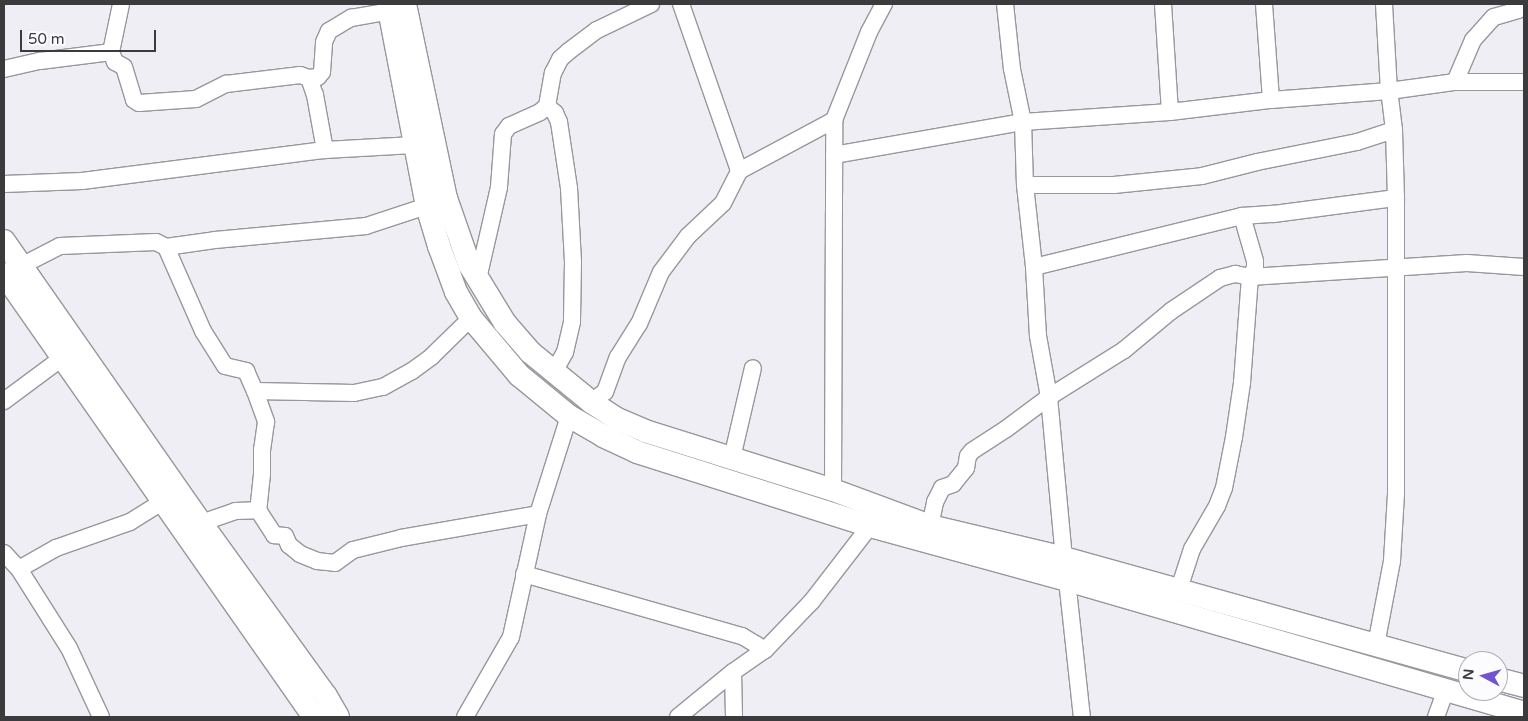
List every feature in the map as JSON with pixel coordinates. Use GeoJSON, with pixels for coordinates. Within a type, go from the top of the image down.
{"type":"FeatureCollection","features":[{"type":"Feature","properties":{"kind":"main road"},"geometry":{"type":"LineString","coordinates":[[394,6],[414,145],[427,206],[438,246],[456,292],[471,318],[519,375],[569,416],[602,436],[637,452],[870,526],[1178,592],[1458,668]]}},
{"type":"Feature","properties":{"kind":"main road"},"geometry":{"type":"LineString","coordinates":[[394,6],[446,198],[469,264],[505,323],[530,352],[591,402],[617,419],[645,432],[833,490],[930,526],[1446,692],[1524,713]]}},
{"type":"Feature","properties":{"kind":"main road"},"geometry":{"type":"LineString","coordinates":[[4,241],[12,270],[62,358],[314,717]]}},
{"type":"Feature","properties":{"kind":"main road"},"geometry":{"type":"LineString","coordinates":[[12,270],[201,522],[326,696],[338,717]]}},
{"type":"Feature","properties":{"kind":"main road"},"geometry":{"type":"LineString","coordinates":[[1508,682],[1524,686]]}},
{"type":"Feature","properties":{"kind":"street"},"geometry":{"type":"LineString","coordinates":[[121,4],[112,52],[115,62],[124,67],[134,100],[139,103],[196,99],[226,84],[256,79],[300,75],[309,78],[318,77],[322,72],[324,42],[330,31],[351,18],[394,6]]}},
{"type":"Feature","properties":{"kind":"street"},"geometry":{"type":"LineString","coordinates":[[478,279],[499,187],[503,134],[509,126],[540,112],[547,106],[553,73],[560,59],[598,30],[651,4]]}},
{"type":"Feature","properties":{"kind":"street"},"geometry":{"type":"LineString","coordinates":[[681,4],[739,171]]}},
{"type":"Feature","properties":{"kind":"street"},"geometry":{"type":"LineString","coordinates":[[833,490],[834,120],[869,32],[884,4]]}},
{"type":"Feature","properties":{"kind":"street"},"geometry":{"type":"LineString","coordinates":[[1005,4],[1012,69],[1023,122],[1025,185],[1034,267],[1038,336],[1049,397],[1082,717]]}},
{"type":"Feature","properties":{"kind":"street"},"geometry":{"type":"LineString","coordinates":[[1163,4],[1170,112]]}},
{"type":"Feature","properties":{"kind":"street"},"geometry":{"type":"LineString","coordinates":[[1264,4],[1270,100]]}},
{"type":"Feature","properties":{"kind":"street"},"geometry":{"type":"LineString","coordinates":[[1376,646],[1395,535],[1396,198],[1394,130],[1389,91],[1384,4]]}},
{"type":"Feature","properties":{"kind":"street"},"geometry":{"type":"LineString","coordinates":[[1455,82],[1473,40],[1494,17],[1518,10],[1524,4]]}},
{"type":"Feature","properties":{"kind":"street"},"geometry":{"type":"LineString","coordinates":[[4,68],[40,61],[112,52]]}},
{"type":"Feature","properties":{"kind":"street"},"geometry":{"type":"LineString","coordinates":[[309,78],[316,95],[324,150]]}},
{"type":"Feature","properties":{"kind":"street"},"geometry":{"type":"LineString","coordinates":[[834,155],[1023,122],[1170,112],[1270,100],[1389,91],[1455,82],[1524,82]]}},
{"type":"Feature","properties":{"kind":"street"},"geometry":{"type":"LineString","coordinates":[[547,106],[555,113],[559,122],[569,188],[573,262],[572,322],[565,352],[554,372]]}},
{"type":"Feature","properties":{"kind":"street"},"geometry":{"type":"LineString","coordinates":[[591,402],[605,392],[618,357],[639,324],[661,272],[688,236],[723,203],[739,171],[834,120]]}},
{"type":"Feature","properties":{"kind":"street"},"geometry":{"type":"LineString","coordinates":[[1025,185],[1114,185],[1202,176],[1257,162],[1357,142],[1394,130]]}},
{"type":"Feature","properties":{"kind":"street"},"geometry":{"type":"LineString","coordinates":[[4,184],[82,181],[324,150],[414,145]]}},
{"type":"Feature","properties":{"kind":"street"},"geometry":{"type":"LineString","coordinates":[[1034,267],[1242,216],[1274,214],[1396,198]]}},
{"type":"Feature","properties":{"kind":"street"},"geometry":{"type":"LineString","coordinates":[[12,270],[60,246],[156,242],[166,247],[215,240],[366,226],[427,206]]}},
{"type":"Feature","properties":{"kind":"street"},"geometry":{"type":"LineString","coordinates":[[1178,592],[1192,549],[1217,506],[1224,488],[1242,383],[1250,276],[1255,268],[1255,261],[1242,216]]}},
{"type":"Feature","properties":{"kind":"street"},"geometry":{"type":"LineString","coordinates":[[166,247],[203,331],[225,366],[246,371],[256,391],[266,422],[258,510],[274,535],[285,536],[289,545],[300,554],[317,561],[335,563],[353,550],[402,538],[538,514]]}},
{"type":"Feature","properties":{"kind":"street"},"geometry":{"type":"LineString","coordinates":[[930,526],[935,502],[942,488],[952,484],[966,468],[968,456],[972,451],[1006,430],[1049,397],[1124,350],[1171,311],[1220,278],[1235,274],[1250,276],[1396,269],[1467,263],[1524,268]]}},
{"type":"Feature","properties":{"kind":"street"},"geometry":{"type":"LineString","coordinates":[[256,391],[354,393],[383,387],[412,371],[431,357],[471,318]]}},
{"type":"Feature","properties":{"kind":"street"},"geometry":{"type":"LineString","coordinates":[[4,401],[62,358]]}},
{"type":"Feature","properties":{"kind":"street"},"geometry":{"type":"LineString","coordinates":[[732,458],[754,368]]}},
{"type":"Feature","properties":{"kind":"street"},"geometry":{"type":"LineString","coordinates":[[465,717],[511,637],[538,514],[569,416]]}},
{"type":"Feature","properties":{"kind":"street"},"geometry":{"type":"LineString","coordinates":[[19,569],[56,548],[130,522],[163,501]]}},
{"type":"Feature","properties":{"kind":"street"},"geometry":{"type":"LineString","coordinates":[[201,522],[235,511],[258,510]]}},
{"type":"Feature","properties":{"kind":"street"},"geometry":{"type":"LineString","coordinates":[[678,717],[733,672],[765,650],[812,601],[870,526]]}},
{"type":"Feature","properties":{"kind":"street"},"geometry":{"type":"LineString","coordinates":[[4,553],[19,569],[69,648],[101,717]]}},
{"type":"Feature","properties":{"kind":"street"},"geometry":{"type":"LineString","coordinates":[[524,574],[742,636],[765,650]]}},
{"type":"Feature","properties":{"kind":"street"},"geometry":{"type":"LineString","coordinates":[[733,672],[734,717]]}},
{"type":"Feature","properties":{"kind":"street"},"geometry":{"type":"LineString","coordinates":[[1436,717],[1446,692]]}}]}
